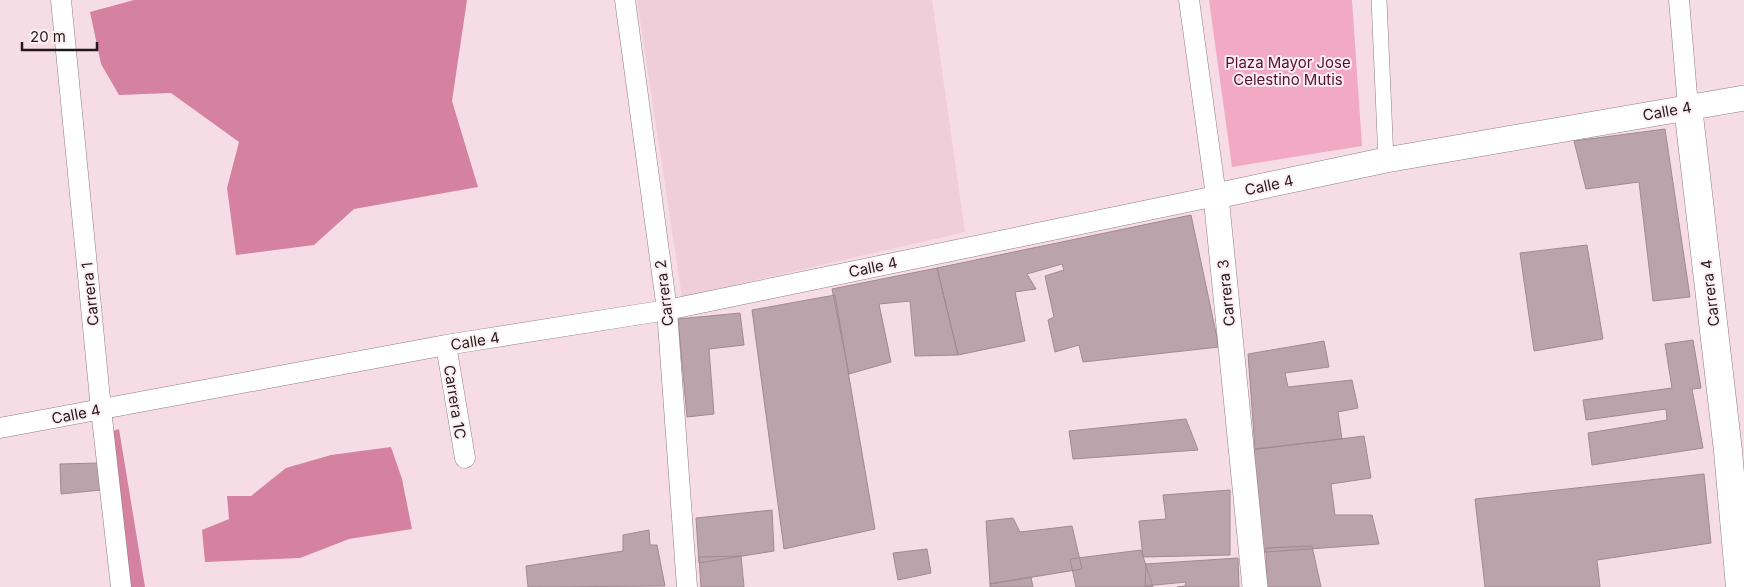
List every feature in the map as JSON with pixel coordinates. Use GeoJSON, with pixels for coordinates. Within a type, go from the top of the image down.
{"type":"FeatureCollection","features":[{"type":"Feature","properties":{"kind":"main road","name":"Carrera 4"},"geometry":{"type":"LineString","coordinates":[[1688,107],[1736,450],[1740,587]]}},
{"type":"Feature","properties":{"kind":"street","name":"Carrera 1"},"geometry":{"type":"LineString","coordinates":[[61,0],[101,409],[121,587]]}},
{"type":"Feature","properties":{"kind":"street","name":"Carrera 2"},"geometry":{"type":"LineString","coordinates":[[624,0],[667,310],[687,587]]}},
{"type":"Feature","properties":{"kind":"street","name":"Carrera 3"},"geometry":{"type":"LineString","coordinates":[[1189,0],[1216,196],[1256,587]]}},
{"type":"Feature","properties":{"kind":"street"},"geometry":{"type":"LineString","coordinates":[[1379,0],[1386,160]]}},
{"type":"Feature","properties":{"kind":"street","name":"Carrera 4"},"geometry":{"type":"LineString","coordinates":[[1679,0],[1688,107]]}},
{"type":"Feature","properties":{"kind":"street","name":"Calle 4"},"geometry":{"type":"LineString","coordinates":[[0,428],[446,345],[667,310],[1386,160],[1744,98]]}},
{"type":"Feature","properties":{"kind":"street","name":"Carrera 1C"},"geometry":{"type":"LineString","coordinates":[[446,345],[465,458]]}},
{"type":"Feature","properties":{"kind":"shaded area"},"geometry":{"type":"Polygon","coordinates":[[[134,0],[467,0],[452,101],[478,187],[354,209],[314,245],[236,255],[227,188],[239,142],[171,93],[119,95],[101,64],[90,12],[134,0]]]}},
{"type":"Feature","properties":{"kind":"shaded area"},"geometry":{"type":"Polygon","coordinates":[[[637,0],[932,0],[965,232],[682,297],[637,0]]]}},
{"type":"Feature","properties":{"kind":"shaded area"},"geometry":{"type":"Polygon","coordinates":[[[119,429],[145,587],[123,587],[104,434],[119,429]]]}},
{"type":"Feature","properties":{"kind":"shaded area"},"geometry":{"type":"Polygon","coordinates":[[[391,447],[402,479],[412,529],[349,539],[300,558],[205,562],[202,530],[229,519],[227,496],[251,496],[286,468],[331,455],[391,447]]]}},
{"type":"Feature","properties":{"kind":"green space","name":"Plaza Mayor Jose Celestino Mutis"},"geometry":{"type":"Polygon","coordinates":[[[1209,0],[1352,0],[1362,146],[1232,167],[1209,0]]]}},
{"type":"Feature","properties":{"kind":"building"},"geometry":{"type":"Polygon","coordinates":[[[1665,129],[1690,297],[1653,301],[1639,182],[1586,189],[1574,141],[1665,129]]]}},
{"type":"Feature","properties":{"kind":"building"},"geometry":{"type":"Polygon","coordinates":[[[1191,215],[1219,347],[1083,362],[1079,345],[1055,352],[1048,320],[1054,317],[1045,276],[1064,270],[1062,264],[1027,274],[1036,289],[1015,292],[1025,341],[958,355],[937,268],[1191,215]]]}},
{"type":"Feature","properties":{"kind":"building"},"geometry":{"type":"Polygon","coordinates":[[[1587,245],[1603,339],[1534,351],[1520,253],[1587,245]]]}},
{"type":"Feature","properties":{"kind":"building"},"geometry":{"type":"Polygon","coordinates":[[[937,268],[958,355],[915,356],[910,301],[879,304],[891,362],[849,374],[832,289],[937,268]]]}},
{"type":"Feature","properties":{"kind":"building"},"geometry":{"type":"Polygon","coordinates":[[[835,295],[875,529],[784,549],[752,310],[835,295]]]}},
{"type":"Feature","properties":{"kind":"building"},"geometry":{"type":"Polygon","coordinates":[[[740,313],[744,345],[709,349],[714,414],[687,417],[678,319],[740,313]]]}},
{"type":"Feature","properties":{"kind":"building"},"geometry":{"type":"Polygon","coordinates":[[[1693,340],[1701,388],[1692,389],[1703,448],[1592,465],[1588,433],[1667,420],[1666,409],[1586,420],[1583,400],[1672,388],[1665,344],[1693,340]]]}},
{"type":"Feature","properties":{"kind":"building"},"geometry":{"type":"Polygon","coordinates":[[[1324,341],[1329,367],[1285,373],[1288,387],[1352,380],[1358,408],[1338,412],[1342,439],[1255,449],[1248,354],[1324,341]]]}},
{"type":"Feature","properties":{"kind":"building"},"geometry":{"type":"Polygon","coordinates":[[[1186,419],[1198,450],[1073,459],[1069,431],[1186,419]]]}},
{"type":"Feature","properties":{"kind":"building"},"geometry":{"type":"Polygon","coordinates":[[[1364,436],[1371,478],[1331,484],[1335,515],[1372,515],[1379,544],[1252,553],[1242,451],[1364,436]]]}},
{"type":"Feature","properties":{"kind":"building"},"geometry":{"type":"Polygon","coordinates":[[[99,463],[101,490],[61,494],[60,464],[99,463]]]}},
{"type":"Feature","properties":{"kind":"building"},"geometry":{"type":"Polygon","coordinates":[[[1704,474],[1711,543],[1597,560],[1600,587],[1485,587],[1475,499],[1704,474]]]}},
{"type":"Feature","properties":{"kind":"building"},"geometry":{"type":"Polygon","coordinates":[[[1230,490],[1230,555],[1143,557],[1139,521],[1166,519],[1163,495],[1230,490]]]}},
{"type":"Feature","properties":{"kind":"building"},"geometry":{"type":"Polygon","coordinates":[[[772,510],[774,551],[699,563],[696,518],[772,510]]]}},
{"type":"Feature","properties":{"kind":"building"},"geometry":{"type":"Polygon","coordinates":[[[1013,518],[1020,532],[1072,526],[1082,569],[990,584],[986,521],[1013,518]]]}},
{"type":"Feature","properties":{"kind":"building"},"geometry":{"type":"Polygon","coordinates":[[[649,530],[650,545],[657,545],[665,586],[528,587],[526,566],[623,551],[623,535],[649,530]]]}},
{"type":"Feature","properties":{"kind":"building"},"geometry":{"type":"Polygon","coordinates":[[[1312,546],[1321,587],[1266,587],[1266,548],[1312,546]]]}},
{"type":"Feature","properties":{"kind":"building"},"geometry":{"type":"Polygon","coordinates":[[[927,549],[931,573],[898,580],[893,553],[927,549]]]}},
{"type":"Feature","properties":{"kind":"building"},"geometry":{"type":"Polygon","coordinates":[[[1141,550],[1153,587],[1076,587],[1070,559],[1141,550]]]}},
{"type":"Feature","properties":{"kind":"building"},"geometry":{"type":"Polygon","coordinates":[[[741,556],[744,587],[701,587],[699,557],[741,556]]]}},
{"type":"Feature","properties":{"kind":"building"},"geometry":{"type":"Polygon","coordinates":[[[1238,558],[1239,587],[1177,587],[1185,586],[1186,582],[1145,586],[1146,564],[1238,558]]]}},
{"type":"Feature","properties":{"kind":"building"},"geometry":{"type":"Polygon","coordinates":[[[1031,577],[1033,587],[990,587],[990,584],[1031,577]]]}}]}
